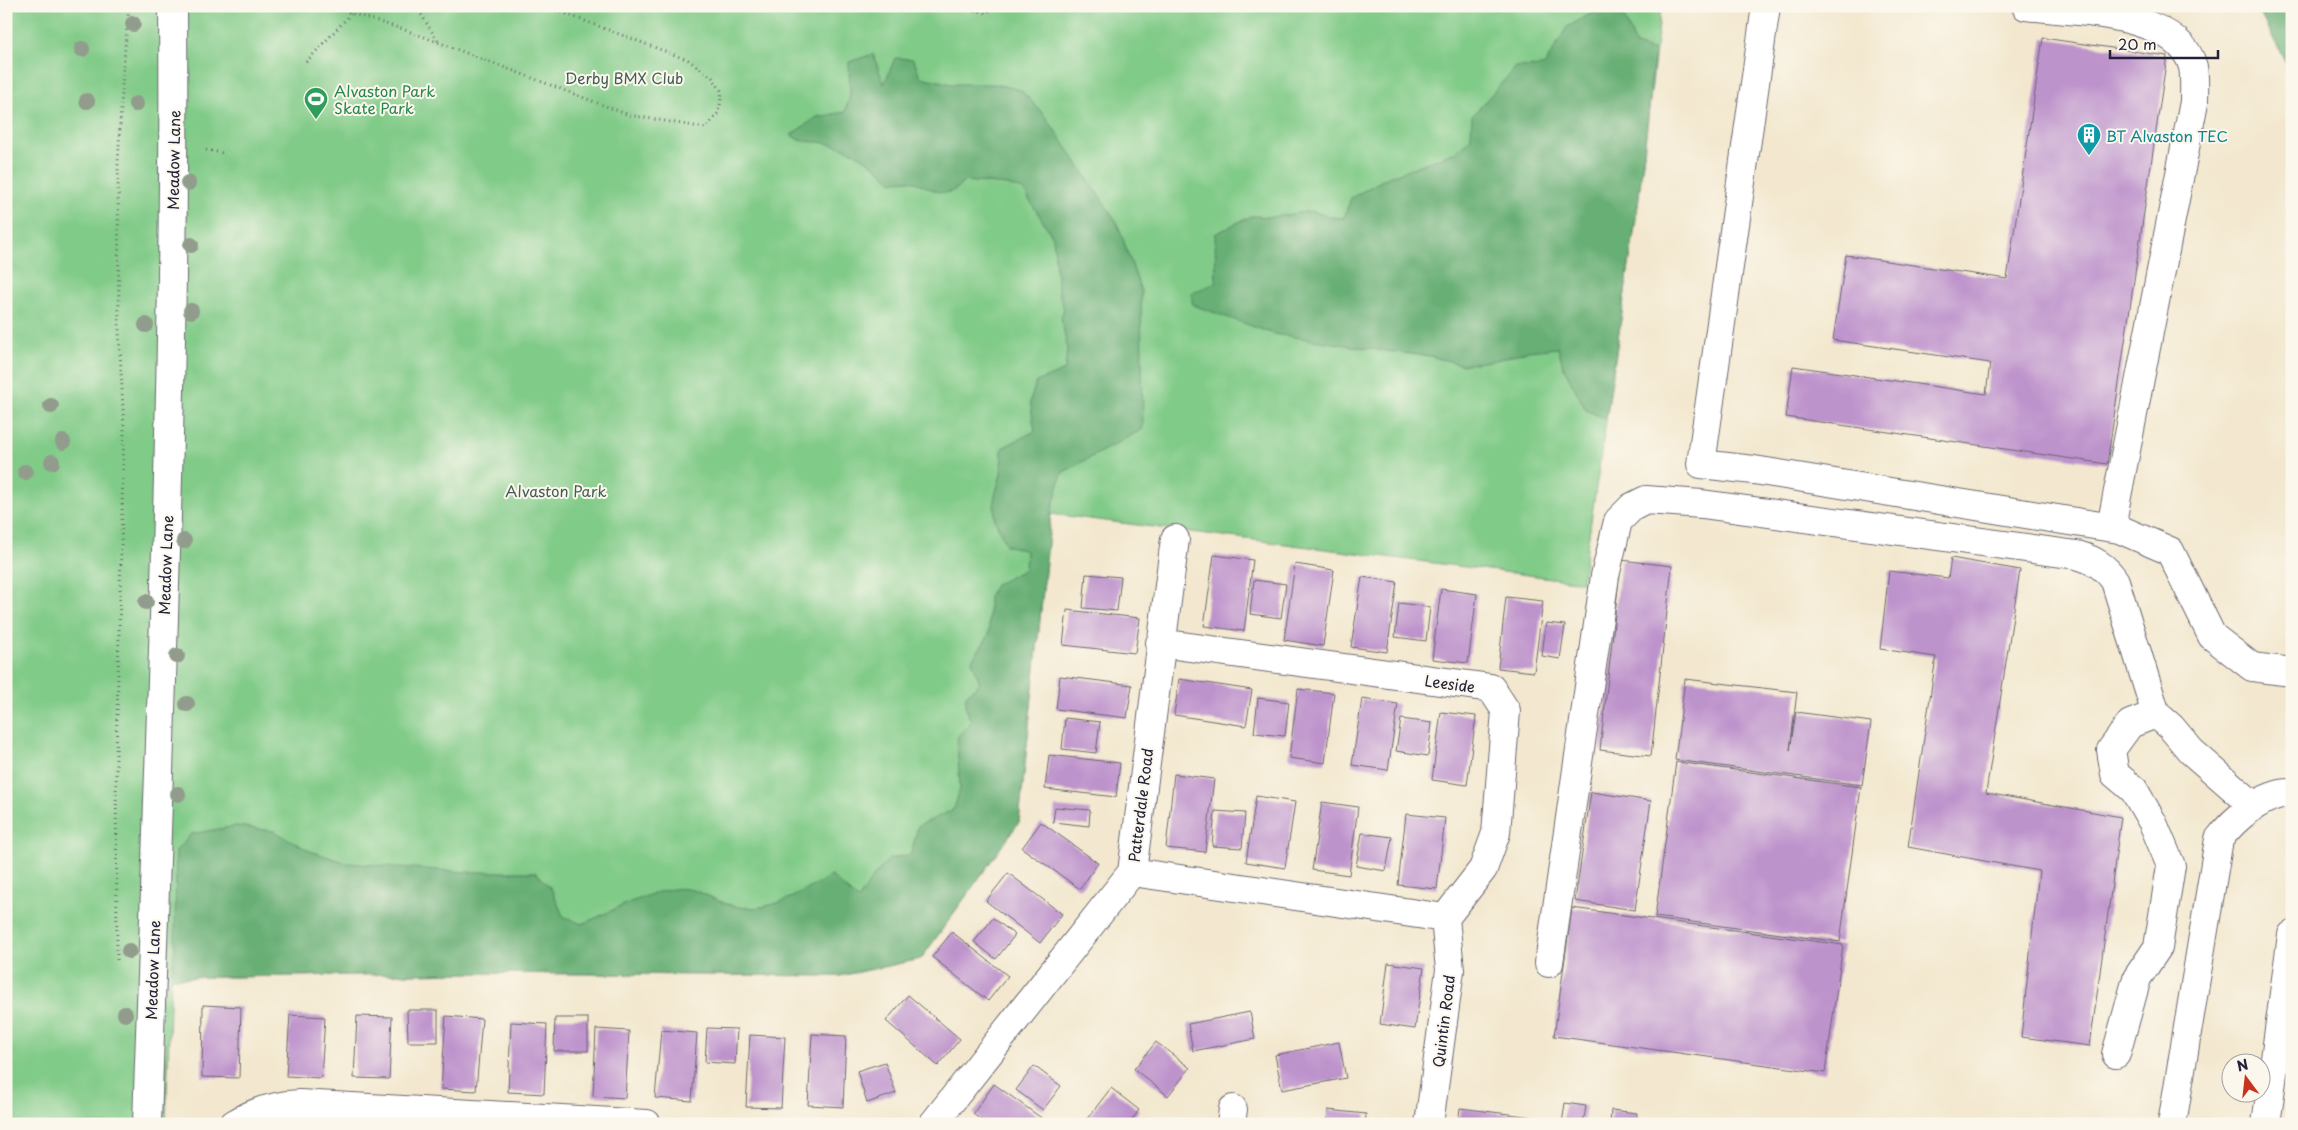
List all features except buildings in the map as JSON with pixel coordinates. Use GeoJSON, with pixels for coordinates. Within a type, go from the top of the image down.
{"type":"FeatureCollection","features":[{"type":"Feature","properties":{"kind":"street","name":"Meadow Lane"},"geometry":{"type":"LineString","coordinates":[[147,1124],[168,496],[174,128],[173,6]]}},
{"type":"Feature","properties":{"kind":"street"},"geometry":{"type":"LineString","coordinates":[[1766,6],[1701,464],[1754,470],[2111,527],[2170,551],[2212,636],[2252,667],[2292,672]]}},
{"type":"Feature","properties":{"kind":"street"},"geometry":{"type":"LineString","coordinates":[[2026,6],[2143,22],[2168,33],[2184,49],[2192,67],[2194,102],[2111,527]]}},
{"type":"Feature","properties":{"kind":"street"},"geometry":{"type":"LineString","coordinates":[[1549,963],[1604,576],[1618,521],[1632,508],[1646,500],[1702,504],[2077,555],[2092,559],[2106,568],[2115,581],[2156,714],[2171,727],[2191,751],[2254,806]]}},
{"type":"Feature","properties":{"kind":"street","name":"Patterdale Road"},"geometry":{"type":"LineString","coordinates":[[933,1124],[1132,872],[1160,643],[1175,539]]}},
{"type":"Feature","properties":{"kind":"street","name":"Leeside"},"geometry":{"type":"LineString","coordinates":[[1160,643],[1491,688],[1506,712],[1496,833],[1483,869],[1445,918]]}},
{"type":"Feature","properties":{"kind":"street"},"geometry":{"type":"LineString","coordinates":[[2116,1054],[2136,978],[2158,947],[2171,866],[2153,824],[2134,790],[2115,774],[2111,750],[2130,724],[2156,714]]}},
{"type":"Feature","properties":{"kind":"street"},"geometry":{"type":"LineString","coordinates":[[2172,1124],[2219,839],[2230,824],[2254,806],[2285,793],[2292,794]]}},
{"type":"Feature","properties":{"kind":"street"},"geometry":{"type":"LineString","coordinates":[[1132,872],[1445,918]]}},
{"type":"Feature","properties":{"kind":"street","name":"Quintin Road"},"geometry":{"type":"LineString","coordinates":[[1429,1124],[1450,970],[1445,918]]}},
{"type":"Feature","properties":{"kind":"street"},"geometry":{"type":"LineString","coordinates":[[2266,1124],[2292,935]]}},
{"type":"Feature","properties":{"kind":"street"},"geometry":{"type":"LineString","coordinates":[[234,1124],[262,1110],[281,1105],[300,1104],[647,1124]]}},
{"type":"Feature","properties":{"kind":"path"},"geometry":{"type":"LineString","coordinates":[[117,963],[116,758],[124,428],[119,332],[118,165],[128,6]]}},
{"type":"Feature","properties":{"kind":"path"},"geometry":{"type":"LineString","coordinates":[[329,6],[439,43],[629,115],[706,128],[719,112],[722,92],[712,77],[688,60],[545,6]]}},
{"type":"Feature","properties":{"kind":"path"},"geometry":{"type":"LineString","coordinates":[[416,6],[439,43]]}},
{"type":"Feature","properties":{"kind":"path"},"geometry":{"type":"LineString","coordinates":[[950,6],[986,12],[994,6]]}},
{"type":"Feature","properties":{"kind":"path"},"geometry":{"type":"LineString","coordinates":[[306,62],[351,14]]}},
{"type":"Feature","properties":{"kind":"green space","name":"Alvaston Park"},"geometry":{"type":"Polygon","coordinates":[[[6,6],[1661,6],[1638,205],[1582,582],[1051,514],[1019,822],[921,959],[840,976],[468,973],[171,978],[166,1124],[6,1124],[6,6]]]}},
{"type":"Feature","properties":{"kind":"green space"},"geometry":{"type":"Polygon","coordinates":[[[2256,6],[2292,6],[2292,74],[2256,6]]]}},
{"type":"Feature","properties":{"kind":"green space"},"geometry":{"type":"Polygon","coordinates":[[[1596,11],[1623,15],[1636,45],[1655,51],[1638,205],[1606,419],[1586,410],[1563,366],[1558,348],[1527,351],[1496,360],[1463,365],[1430,356],[1274,334],[1193,305],[1191,293],[1216,283],[1215,234],[1251,216],[1272,217],[1312,211],[1330,217],[1344,218],[1351,198],[1388,177],[1455,152],[1471,138],[1472,116],[1516,67],[1544,66],[1567,27],[1596,11]]]}},
{"type":"Feature","properties":{"kind":"green space"},"geometry":{"type":"Polygon","coordinates":[[[873,54],[884,84],[895,58],[913,59],[921,77],[952,84],[995,84],[1021,90],[1046,117],[1117,222],[1141,291],[1143,429],[1062,473],[1051,513],[1019,822],[921,959],[840,976],[468,973],[171,978],[175,947],[176,851],[191,834],[236,826],[274,831],[310,851],[347,863],[464,872],[536,872],[552,890],[563,916],[582,924],[634,900],[676,889],[693,890],[730,905],[743,908],[757,908],[795,896],[831,876],[858,900],[873,877],[889,859],[911,854],[918,826],[954,809],[960,789],[958,736],[971,722],[966,708],[966,695],[980,683],[972,660],[989,635],[989,597],[995,585],[1025,569],[1026,551],[1006,545],[995,520],[994,499],[1001,474],[1002,448],[1035,431],[1030,402],[1036,382],[1065,370],[1067,347],[1061,317],[1064,309],[1058,290],[1053,237],[1023,190],[1007,185],[965,181],[950,192],[943,193],[908,180],[892,182],[870,162],[854,152],[835,145],[800,140],[791,135],[817,117],[845,112],[850,95],[849,62],[873,54]]]}},
{"type":"Feature","properties":{"kind":"place","name":"Alvaston Park Skate Park"},"geometry":{"type":"Point","coordinates":[316,120]}},
{"type":"Feature","properties":{"kind":"place","name":"BT Alvaston TEC"},"geometry":{"type":"Point","coordinates":[2089,156]}},
{"type":"Feature","properties":{"kind":"park label","name":"Derby BMX Club"},"geometry":{"type":"Point","coordinates":[624,77]}}]}
